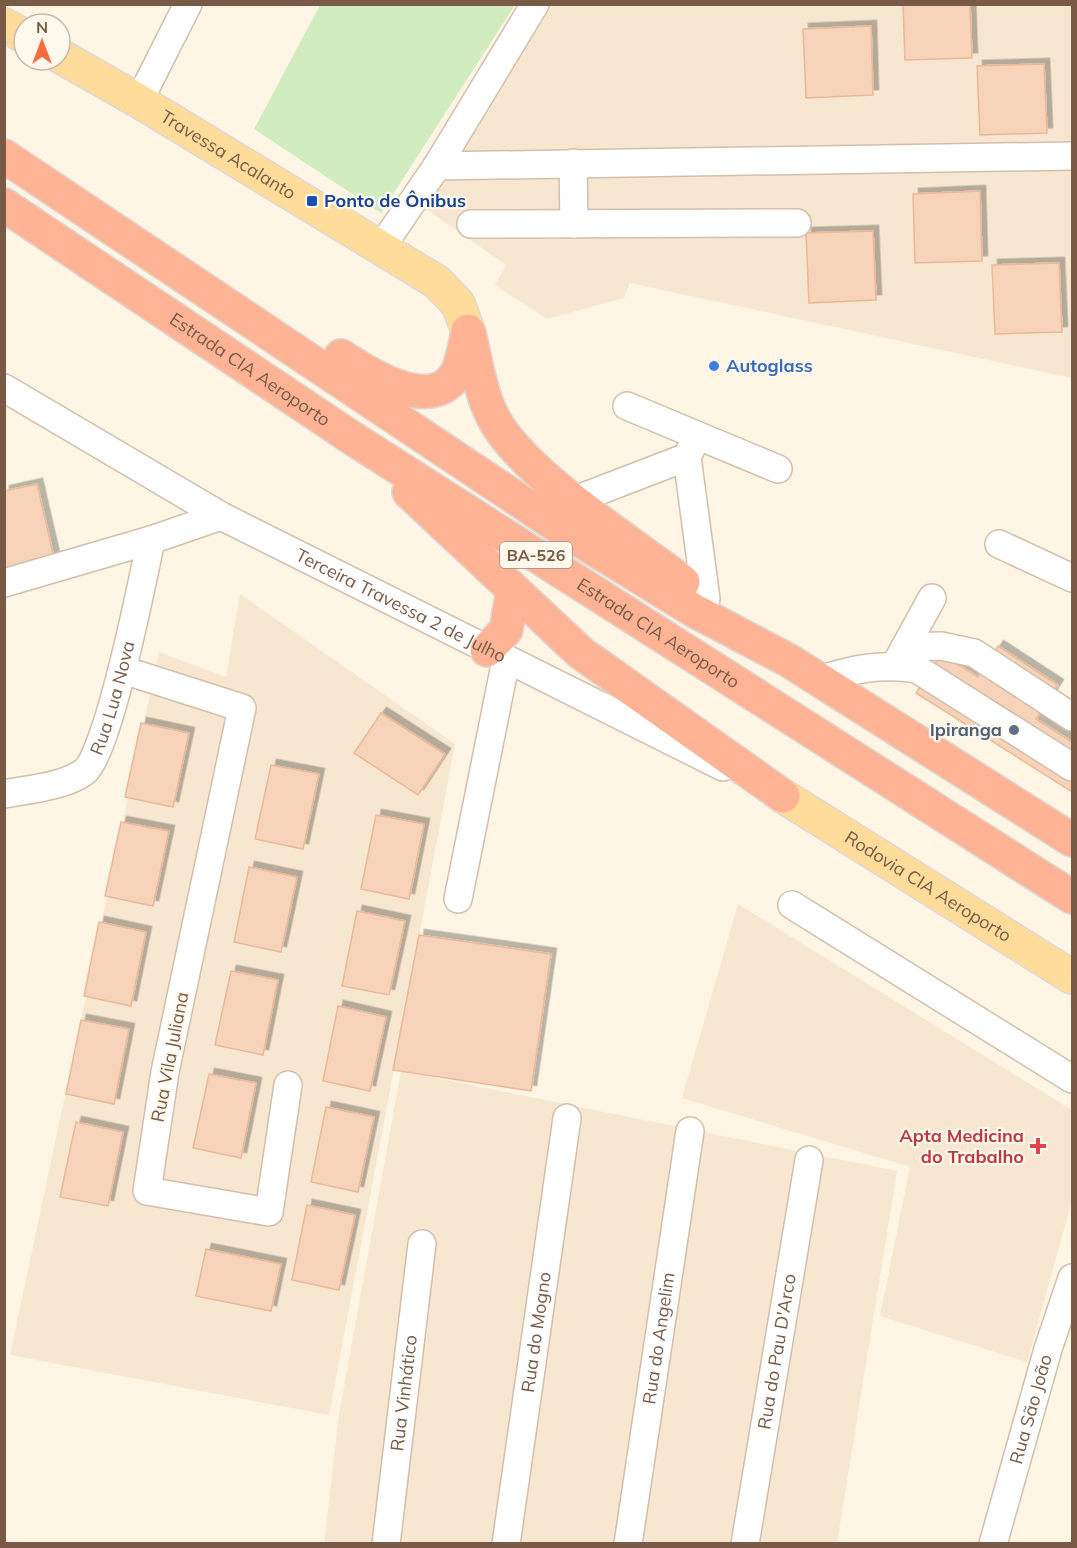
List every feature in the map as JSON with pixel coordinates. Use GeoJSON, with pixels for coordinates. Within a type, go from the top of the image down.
{"type":"FeatureCollection","features":[{"type":"Feature","properties":{"kind":"highway"},"geometry":{"type":"LineString","coordinates":[[8,158],[104,198],[361,369],[395,385],[417,391],[439,390],[458,371],[468,331]]}},
{"type":"Feature","properties":{"kind":"highway","name":"BA-526"},"geometry":{"type":"LineString","coordinates":[[8,158],[568,533],[693,610],[788,660],[1072,840]]}},
{"type":"Feature","properties":{"kind":"highway","name":"Estrada CIA Aeroporto"},"geometry":{"type":"LineString","coordinates":[[4,206],[352,438],[1072,897]]}},
{"type":"Feature","properties":{"kind":"highway"},"geometry":{"type":"LineString","coordinates":[[468,331],[492,416],[504,438],[520,455],[575,500],[706,599],[759,633],[788,660]]}},
{"type":"Feature","properties":{"kind":"highway"},"geometry":{"type":"LineString","coordinates":[[352,438],[581,653],[783,796]]}},
{"type":"Feature","properties":{"kind":"highway"},"geometry":{"type":"LineString","coordinates":[[497,655],[506,630],[513,590]]}},
{"type":"Feature","properties":{"kind":"main road","name":"Travessa Acalanto"},"geometry":{"type":"LineString","coordinates":[[72,63],[382,246],[449,292],[458,304],[468,331]]}},
{"type":"Feature","properties":{"kind":"main road","name":"Rodovia CIA Aeroporto"},"geometry":{"type":"LineString","coordinates":[[783,796],[1072,977]]}},
{"type":"Feature","properties":{"kind":"street"},"geometry":{"type":"LineString","coordinates":[[139,101],[188,4]]}},
{"type":"Feature","properties":{"kind":"street"},"geometry":{"type":"LineString","coordinates":[[382,246],[437,166],[535,4]]}},
{"type":"Feature","properties":{"kind":"street"},"geometry":{"type":"LineString","coordinates":[[437,166],[1072,156]]}},
{"type":"Feature","properties":{"kind":"street"},"geometry":{"type":"LineString","coordinates":[[573,163],[574,224]]}},
{"type":"Feature","properties":{"kind":"street"},"geometry":{"type":"LineString","coordinates":[[471,224],[797,223]]}},
{"type":"Feature","properties":{"kind":"street","name":"Terceira Travessa 2 de Julho"},"geometry":{"type":"LineString","coordinates":[[4,388],[221,516],[783,796]]}},
{"type":"Feature","properties":{"kind":"street"},"geometry":{"type":"LineString","coordinates":[[627,406],[692,447],[778,469]]}},
{"type":"Feature","properties":{"kind":"street"},"geometry":{"type":"LineString","coordinates":[[575,500],[692,447]]}},
{"type":"Feature","properties":{"kind":"street"},"geometry":{"type":"LineString","coordinates":[[692,447],[706,599]]}},
{"type":"Feature","properties":{"kind":"street"},"geometry":{"type":"LineString","coordinates":[[4,583],[151,540],[221,516]]}},
{"type":"Feature","properties":{"kind":"street","name":"Rua Lua Nova"},"geometry":{"type":"LineString","coordinates":[[4,794],[70,779],[84,772],[93,760],[123,670],[151,540]]}},
{"type":"Feature","properties":{"kind":"street"},"geometry":{"type":"LineString","coordinates":[[999,544],[1072,578]]}},
{"type":"Feature","properties":{"kind":"street"},"geometry":{"type":"LineString","coordinates":[[900,656],[932,598]]}},
{"type":"Feature","properties":{"kind":"street"},"geometry":{"type":"LineString","coordinates":[[819,680],[941,646],[974,653],[1072,717]]}},
{"type":"Feature","properties":{"kind":"street"},"geometry":{"type":"LineString","coordinates":[[458,898],[497,655]]}},
{"type":"Feature","properties":{"kind":"street"},"geometry":{"type":"LineString","coordinates":[[900,656],[1072,767]]}},
{"type":"Feature","properties":{"kind":"street","name":"Rua Vila Juliana"},"geometry":{"type":"LineString","coordinates":[[123,670],[242,708],[165,1072],[147,1191],[269,1212],[288,1085]]}},
{"type":"Feature","properties":{"kind":"street"},"geometry":{"type":"LineString","coordinates":[[792,905],[1072,1079]]}},
{"type":"Feature","properties":{"kind":"street","name":"Rua do Mogno"},"geometry":{"type":"LineString","coordinates":[[506,1544],[567,1118]]}},
{"type":"Feature","properties":{"kind":"street","name":"Rua do Angelim"},"geometry":{"type":"LineString","coordinates":[[628,1544],[690,1131]]}},
{"type":"Feature","properties":{"kind":"street","name":"Rua do Pau D'Arco"},"geometry":{"type":"LineString","coordinates":[[745,1544],[809,1160]]}},
{"type":"Feature","properties":{"kind":"street","name":"Rua Vinhático"},"geometry":{"type":"LineString","coordinates":[[386,1544],[422,1244]]}},
{"type":"Feature","properties":{"kind":"street","name":"Rua São João"},"geometry":{"type":"LineString","coordinates":[[993,1544],[1048,1349],[1072,1278]]}},
{"type":"Feature","properties":{"kind":"shaded area"},"geometry":{"type":"Polygon","coordinates":[[[532,5],[1072,5],[1072,378],[630,283],[624,298],[547,319],[495,285],[506,265],[406,195],[532,5]]]}},
{"type":"Feature","properties":{"kind":"shaded area"},"geometry":{"type":"Polygon","coordinates":[[[240,594],[455,744],[329,1415],[10,1355],[159,652],[226,677],[240,594]]]}},
{"type":"Feature","properties":{"kind":"shaded area"},"geometry":{"type":"Polygon","coordinates":[[[738,904],[1072,1110],[1072,1201],[1027,1362],[880,1316],[910,1167],[682,1098],[738,904]]]}},
{"type":"Feature","properties":{"kind":"shaded area"},"geometry":{"type":"Polygon","coordinates":[[[401,1071],[897,1171],[837,1543],[324,1544],[339,1415],[401,1071]]]}},
{"type":"Feature","properties":{"kind":"green space"},"geometry":{"type":"Polygon","coordinates":[[[320,5],[515,5],[381,213],[254,129],[320,5]]]}},
{"type":"Feature","properties":{"kind":"building"},"geometry":{"type":"Polygon","coordinates":[[[903,4],[970,4],[972,58],[905,60],[903,4]]]}},
{"type":"Feature","properties":{"kind":"building"},"geometry":{"type":"Polygon","coordinates":[[[871,26],[873,95],[806,98],[803,29],[871,26]]]}},
{"type":"Feature","properties":{"kind":"building"},"geometry":{"type":"Polygon","coordinates":[[[1044,64],[1047,133],[980,135],[977,66],[1044,64]]]}},
{"type":"Feature","properties":{"kind":"building"},"geometry":{"type":"Polygon","coordinates":[[[980,191],[982,261],[915,263],[913,194],[980,191]]]}},
{"type":"Feature","properties":{"kind":"building"},"geometry":{"type":"Polygon","coordinates":[[[873,231],[876,300],[809,303],[806,233],[873,231]]]}},
{"type":"Feature","properties":{"kind":"building"},"geometry":{"type":"Polygon","coordinates":[[[1059,263],[1062,332],[995,334],[992,265],[1059,263]]]}},
{"type":"Feature","properties":{"kind":"building"},"geometry":{"type":"Polygon","coordinates":[[[37,484],[55,562],[4,572],[4,491],[37,484]]]}},
{"type":"Feature","properties":{"kind":"building","name":"Ipiranga"},"geometry":{"type":"Polygon","coordinates":[[[998,646],[1058,685],[1036,719],[1072,742],[1072,792],[916,693],[941,654],[978,677],[998,646]]]}},
{"type":"Feature","properties":{"kind":"building"},"geometry":{"type":"Polygon","coordinates":[[[381,713],[445,754],[418,795],[354,753],[381,713]]]}},
{"type":"Feature","properties":{"kind":"building"},"geometry":{"type":"Polygon","coordinates":[[[141,723],[189,733],[173,807],[125,797],[141,723]]]}},
{"type":"Feature","properties":{"kind":"building"},"geometry":{"type":"Polygon","coordinates":[[[271,765],[319,774],[303,849],[255,839],[271,765]]]}},
{"type":"Feature","properties":{"kind":"building"},"geometry":{"type":"Polygon","coordinates":[[[376,815],[424,824],[409,899],[361,889],[376,815]]]}},
{"type":"Feature","properties":{"kind":"building"},"geometry":{"type":"Polygon","coordinates":[[[121,822],[169,831],[153,906],[105,896],[121,822]]]}},
{"type":"Feature","properties":{"kind":"building"},"geometry":{"type":"Polygon","coordinates":[[[249,867],[297,877],[281,952],[234,942],[249,867]]]}},
{"type":"Feature","properties":{"kind":"building"},"geometry":{"type":"Polygon","coordinates":[[[357,911],[405,921],[389,995],[342,986],[357,911]]]}},
{"type":"Feature","properties":{"kind":"building"},"geometry":{"type":"Polygon","coordinates":[[[99,922],[146,932],[131,1006],[84,996],[99,922]]]}},
{"type":"Feature","properties":{"kind":"building"},"geometry":{"type":"Polygon","coordinates":[[[419,935],[551,954],[531,1091],[393,1070],[419,935]]]}},
{"type":"Feature","properties":{"kind":"building"},"geometry":{"type":"Polygon","coordinates":[[[231,971],[278,980],[263,1055],[215,1045],[231,971]]]}},
{"type":"Feature","properties":{"kind":"building"},"geometry":{"type":"Polygon","coordinates":[[[338,1006],[386,1017],[370,1091],[323,1081],[338,1006]]]}},
{"type":"Feature","properties":{"kind":"building"},"geometry":{"type":"Polygon","coordinates":[[[81,1020],[129,1029],[114,1104],[66,1094],[81,1020]]]}},
{"type":"Feature","properties":{"kind":"building"},"geometry":{"type":"Polygon","coordinates":[[[209,1074],[256,1083],[241,1158],[193,1148],[209,1074]]]}},
{"type":"Feature","properties":{"kind":"building"},"geometry":{"type":"Polygon","coordinates":[[[326,1107],[374,1117],[358,1192],[311,1182],[326,1107]]]}},
{"type":"Feature","properties":{"kind":"building"},"geometry":{"type":"Polygon","coordinates":[[[76,1122],[123,1132],[108,1206],[60,1197],[76,1122]]]}},
{"type":"Feature","properties":{"kind":"building"},"geometry":{"type":"Polygon","coordinates":[[[307,1205],[355,1215],[339,1290],[292,1280],[307,1205]]]}},
{"type":"Feature","properties":{"kind":"building"},"geometry":{"type":"Polygon","coordinates":[[[206,1249],[281,1264],[271,1311],[196,1296],[206,1249]]]}},
{"type":"Feature","properties":{"kind":"place","name":"Ponto de Ônibus"},"geometry":{"type":"Point","coordinates":[312,201]}},
{"type":"Feature","properties":{"kind":"place","name":"Autoglass"},"geometry":{"type":"Point","coordinates":[714,366]}},
{"type":"Feature","properties":{"kind":"place","name":"Ipiranga"},"geometry":{"type":"Point","coordinates":[1014,730]}},
{"type":"Feature","properties":{"kind":"place","name":"Apta Medicina do Trabalho"},"geometry":{"type":"Point","coordinates":[1038,1146]}}]}
